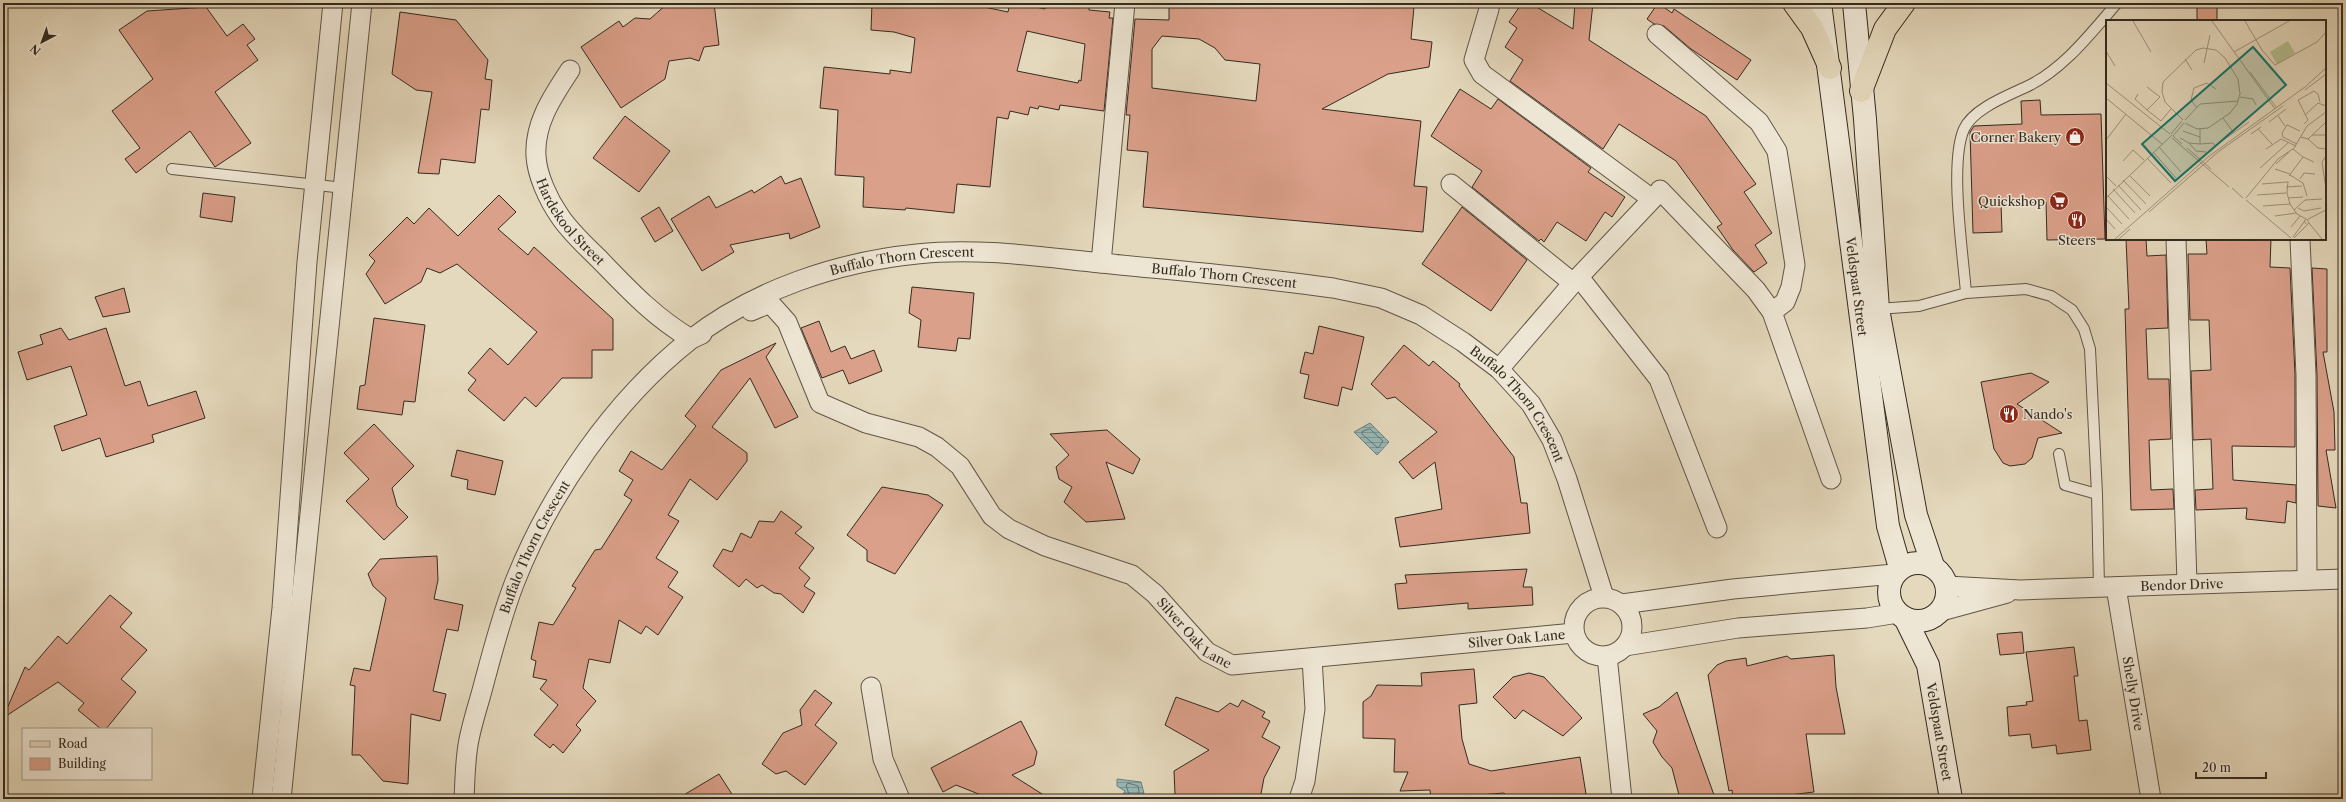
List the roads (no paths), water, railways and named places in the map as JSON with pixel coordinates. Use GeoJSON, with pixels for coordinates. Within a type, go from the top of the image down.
{"type":"FeatureCollection","features":[{"type":"Feature","properties":{"kind":"main road"},"geometry":{"type":"LineString","coordinates":[[1794,3],[1818,38],[1830,68]]}},
{"type":"Feature","properties":{"kind":"main road"},"geometry":{"type":"LineString","coordinates":[[1861,91],[1885,29],[1904,3]]}},
{"type":"Feature","properties":{"kind":"street"},"geometry":{"type":"LineString","coordinates":[[262,799],[282,608],[304,303],[333,3]]}},
{"type":"Feature","properties":{"kind":"street"},"geometry":{"type":"LineString","coordinates":[[281,799],[333,304],[362,3]]}},
{"type":"Feature","properties":{"kind":"street"},"geometry":{"type":"LineString","coordinates":[[1101,263],[1125,3]]}},
{"type":"Feature","properties":{"kind":"street","name":"Veldspaat Street"},"geometry":{"type":"LineString","coordinates":[[1820,3],[1830,68],[1833,116],[1888,526],[1897,571]]}},
{"type":"Feature","properties":{"kind":"street","name":"Veldspaat Street"},"geometry":{"type":"LineString","coordinates":[[1854,3],[1861,91],[1865,119],[1878,309],[1916,515],[1933,566]]}},
{"type":"Feature","properties":{"kind":"street"},"geometry":{"type":"LineString","coordinates":[[1490,9],[1474,60],[1482,74],[1660,191],[1756,290],[1772,312],[1831,479]]}},
{"type":"Feature","properties":{"kind":"street"},"geometry":{"type":"LineString","coordinates":[[1657,34],[1759,122],[1777,151],[1795,265],[1791,287],[1786,302],[1772,312]]}},
{"type":"Feature","properties":{"kind":"street","name":"Hardekool Street"},"geometry":{"type":"LineString","coordinates":[[570,70],[550,100],[539,124],[536,156],[543,184],[558,215],[578,238],[649,311],[691,339]]}},
{"type":"Feature","properties":{"kind":"street"},"geometry":{"type":"LineString","coordinates":[[1451,184],[1576,280],[1659,379],[1717,528]]}},
{"type":"Feature","properties":{"kind":"street"},"geometry":{"type":"LineString","coordinates":[[1499,369],[1576,280],[1660,191]]}},
{"type":"Feature","properties":{"kind":"street"},"geometry":{"type":"LineString","coordinates":[[2176,240],[2187,583]]}},
{"type":"Feature","properties":{"kind":"street"},"geometry":{"type":"LineString","coordinates":[[2300,240],[2306,375],[2307,580]]}},
{"type":"Feature","properties":{"kind":"street","name":"Buffalo Thorn Crescent"},"geometry":{"type":"LineString","coordinates":[[464,799],[468,744],[496,636],[514,583],[542,523],[571,476],[605,426],[648,377],[691,339],[736,310],[790,284],[871,261],[918,254],[964,252],[1033,255],[1280,280],[1333,288],[1381,298],[1421,315],[1463,342],[1499,369],[1531,404],[1552,440],[1613,601]]}},
{"type":"Feature","properties":{"kind":"street"},"geometry":{"type":"LineString","coordinates":[[304,303],[333,304]]}},
{"type":"Feature","properties":{"kind":"street","name":"Buffalo Thorn Crescent"},"geometry":{"type":"LineString","coordinates":[[691,339],[770,303],[788,322],[820,403],[866,423],[919,437],[937,447],[960,466]]}},
{"type":"Feature","properties":{"kind":"street","name":"Silver Oak Lane"},"geometry":{"type":"LineString","coordinates":[[960,466],[992,516],[1009,529],[1045,546],[1132,575],[1155,594],[1207,652],[1232,665],[1242,666],[1574,633]]}},
{"type":"Feature","properties":{"kind":"street"},"geometry":{"type":"LineString","coordinates":[[1897,571],[1613,601],[1595,598],[1581,608],[1574,624],[1574,633],[1578,641],[1590,653],[1607,656],[1614,654],[1626,646],[1738,628],[1901,615],[1920,621],[1938,613],[1948,595],[1947,586],[1939,571],[1933,566],[1922,562],[1910,563],[1897,571],[1891,580],[1889,594],[1890,601],[1901,615]]}},
{"type":"Feature","properties":{"kind":"street","name":"Bendor Drive"},"geometry":{"type":"LineString","coordinates":[[1947,586],[2020,590],[2187,583],[2343,579]]}},
{"type":"Feature","properties":{"kind":"street","name":"Shelly Drive"},"geometry":{"type":"LineString","coordinates":[[2108,587],[2151,799]]}},
{"type":"Feature","properties":{"kind":"street","name":"Bendor Drive"},"geometry":{"type":"LineString","coordinates":[[1938,613],[2020,590]]}},
{"type":"Feature","properties":{"kind":"street"},"geometry":{"type":"LineString","coordinates":[[1613,601],[1632,620],[1632,634],[1626,646]]}},
{"type":"Feature","properties":{"kind":"street","name":"Veldspaat Street"},"geometry":{"type":"LineString","coordinates":[[1928,665],[1938,613]]}},
{"type":"Feature","properties":{"kind":"street","name":"Veldspaat Street"},"geometry":{"type":"LineString","coordinates":[[1901,615],[1928,665],[1951,799]]}},
{"type":"Feature","properties":{"kind":"street"},"geometry":{"type":"LineString","coordinates":[[1607,656],[1622,799]]}},
{"type":"Feature","properties":{"kind":"street"},"geometry":{"type":"LineString","coordinates":[[1299,799],[1305,781],[1315,709],[1312,658]]}},
{"type":"Feature","properties":{"kind":"street"},"geometry":{"type":"LineString","coordinates":[[871,687],[883,759],[900,799]]}},
{"type":"Feature","properties":{"kind":"lane"},"geometry":{"type":"LineString","coordinates":[[1966,293],[1957,166],[1964,129],[1968,122],[1980,112],[1997,101],[2041,79],[2066,59],[2117,3]]}},
{"type":"Feature","properties":{"kind":"lane"},"geometry":{"type":"LineString","coordinates":[[172,169],[344,188]]}},
{"type":"Feature","properties":{"kind":"lane"},"geometry":{"type":"LineString","coordinates":[[1878,309],[1919,306],[1966,293],[2026,290],[2051,296],[2072,310],[2084,328],[2090,349],[2097,494],[2108,587]]}},
{"type":"Feature","properties":{"kind":"lane"},"geometry":{"type":"LineString","coordinates":[[2059,454],[2065,485],[2097,494]]}},
{"type":"Feature","properties":{"kind":"water"},"geometry":{"type":"Polygon","coordinates":[[[1370,423],[1389,442],[1377,455],[1354,432],[1370,423]]]}},
{"type":"Feature","properties":{"kind":"water"},"geometry":{"type":"Polygon","coordinates":[[[1117,779],[1141,782],[1144,793],[1138,799],[1122,796],[1125,791],[1117,786],[1117,779]]]}},
{"type":"Feature","properties":{"kind":"place","name":"Corner Bakery"},"geometry":{"type":"Point","coordinates":[2075,137]}},
{"type":"Feature","properties":{"kind":"place","name":"Quickshop"},"geometry":{"type":"Point","coordinates":[2059,201]}},
{"type":"Feature","properties":{"kind":"place","name":"Steers"},"geometry":{"type":"Point","coordinates":[2077,220]}},
{"type":"Feature","properties":{"kind":"place","name":"Nando's"},"geometry":{"type":"Point","coordinates":[2009,414]}}]}
